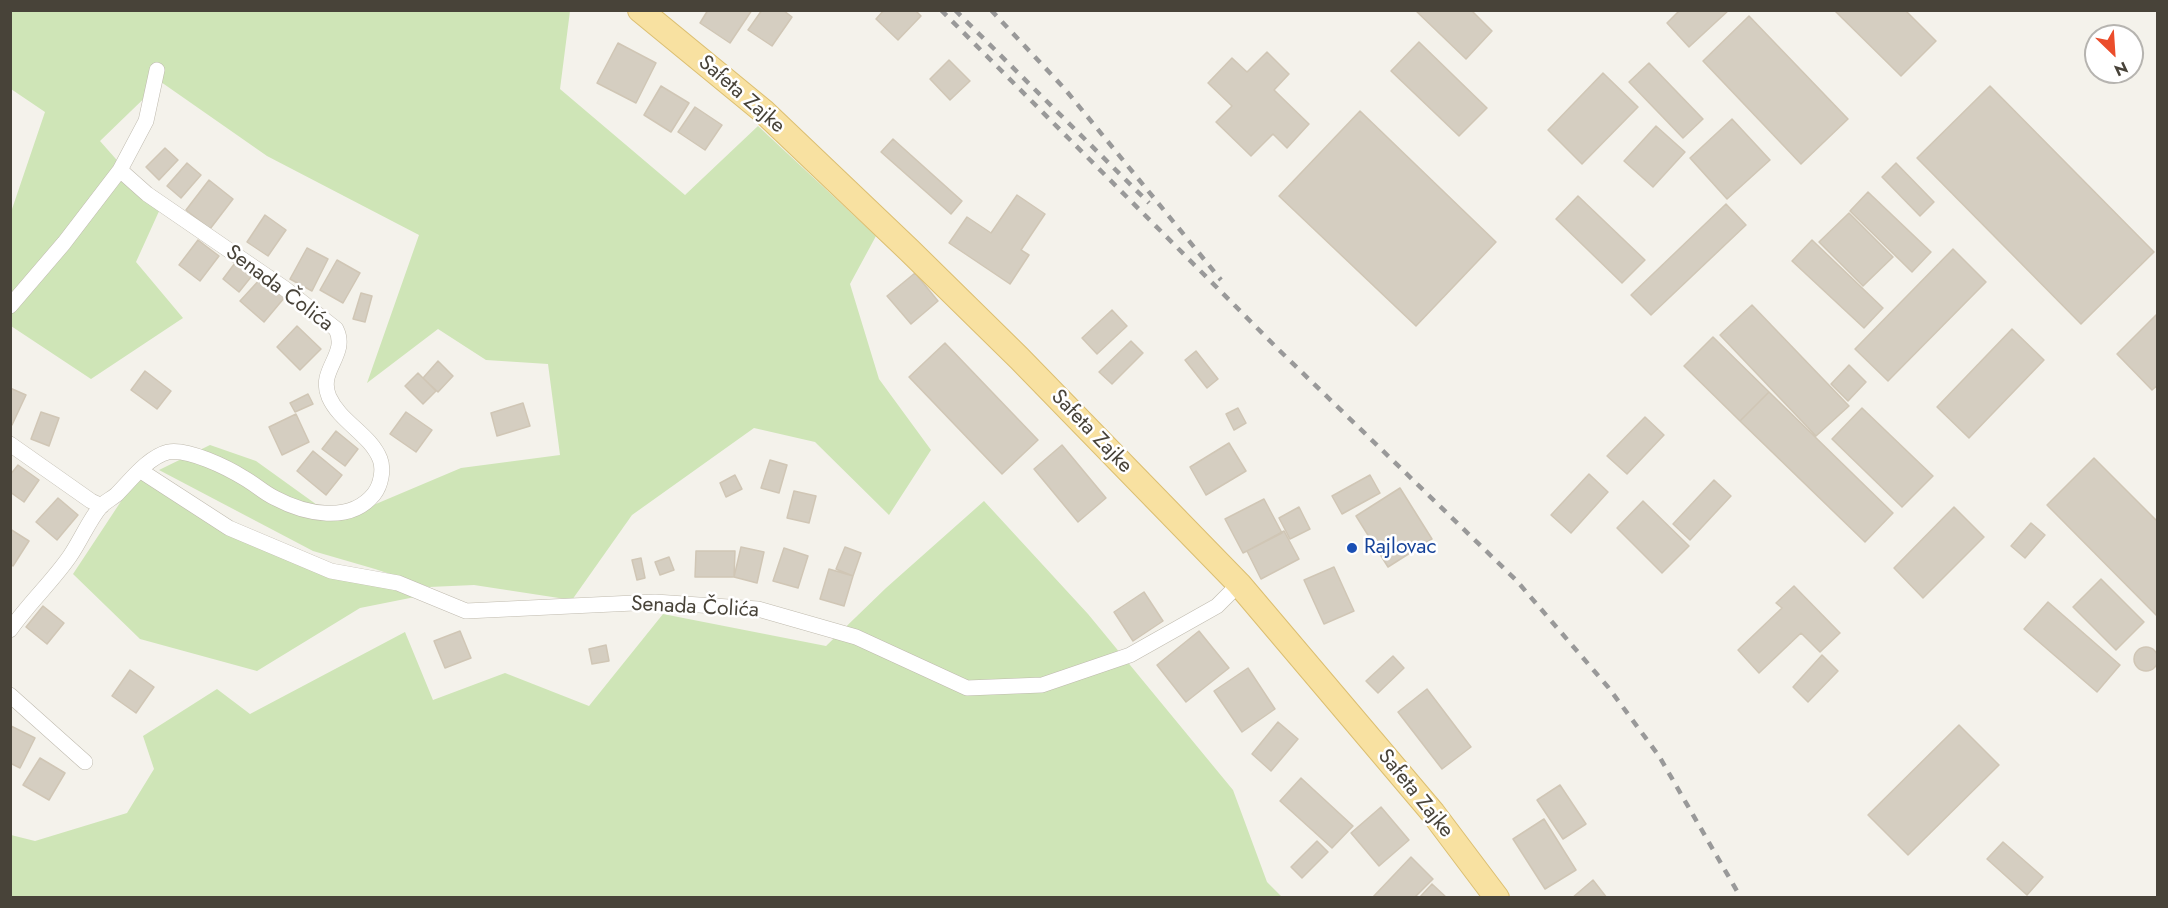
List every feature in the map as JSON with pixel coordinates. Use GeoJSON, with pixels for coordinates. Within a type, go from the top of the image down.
{"type":"FeatureCollection","features":[{"type":"Feature","properties":{"kind":"main road","name":"Safeta Zajke"},"geometry":{"type":"LineString","coordinates":[[640,10],[763,111],[909,250],[1019,358],[1239,584],[1433,813],[1497,897]]}},
{"type":"Feature","properties":{"kind":"street"},"geometry":{"type":"LineString","coordinates":[[10,306],[64,243],[120,170],[146,121],[157,70]]}},
{"type":"Feature","properties":{"kind":"street","name":"Senada Čolića"},"geometry":{"type":"LineString","coordinates":[[10,630],[70,556],[102,506],[153,460],[168,452],[183,453],[208,460],[243,477],[274,498],[299,508],[332,514],[357,508],[378,490],[381,462],[375,450],[335,408],[328,396],[325,382],[339,348],[340,338],[336,329],[284,288],[147,194],[120,170]]}},
{"type":"Feature","properties":{"kind":"street"},"geometry":{"type":"LineString","coordinates":[[10,444],[91,501],[102,506]]}},
{"type":"Feature","properties":{"kind":"street","name":"Senada Čolića"},"geometry":{"type":"LineString","coordinates":[[141,471],[229,528],[331,571],[398,583],[466,611],[655,602],[758,609],[856,637],[968,688],[1042,685],[1130,655],[1217,606],[1239,584]]}},
{"type":"Feature","properties":{"kind":"street"},"geometry":{"type":"LineString","coordinates":[[10,695],[85,762]]}},
{"type":"Feature","properties":{"kind":"green space"},"geometry":{"type":"Polygon","coordinates":[[[10,11],[570,11],[560,89],[685,195],[758,126],[876,236],[850,284],[879,379],[931,450],[889,515],[815,442],[754,428],[632,515],[572,600],[474,585],[429,587],[313,551],[159,470],[210,445],[256,461],[338,520],[461,468],[560,455],[548,364],[486,360],[438,329],[367,383],[419,235],[267,156],[161,82],[100,141],[160,209],[136,262],[183,318],[91,379],[11,326],[11,212],[45,112],[11,89],[10,11]]]}},
{"type":"Feature","properties":{"kind":"green space"},"geometry":{"type":"Polygon","coordinates":[[[141,471],[229,528],[331,571],[425,595],[360,608],[257,671],[140,639],[73,574],[141,471]]]}},
{"type":"Feature","properties":{"kind":"green space"},"geometry":{"type":"Polygon","coordinates":[[[984,501],[1088,614],[1233,790],[1267,882],[1282,897],[11,898],[11,835],[35,841],[127,813],[154,769],[143,736],[217,689],[250,714],[405,632],[433,700],[505,673],[589,706],[663,614],[826,646],[886,588],[984,501]]]}},
{"type":"Feature","properties":{"kind":"building"},"geometry":{"type":"Polygon","coordinates":[[[708,10],[752,10],[730,43],[700,23],[708,10]]]}},
{"type":"Feature","properties":{"kind":"building"},"geometry":{"type":"Polygon","coordinates":[[[762,10],[783,10],[792,17],[772,46],[748,30],[762,10]]]}},
{"type":"Feature","properties":{"kind":"building"},"geometry":{"type":"Polygon","coordinates":[[[884,10],[915,10],[921,16],[898,40],[876,19],[884,10]]]}},
{"type":"Feature","properties":{"kind":"building"},"geometry":{"type":"Polygon","coordinates":[[[1415,10],[1471,10],[1492,31],[1466,59],[1415,10]]]}},
{"type":"Feature","properties":{"kind":"building"},"geometry":{"type":"Polygon","coordinates":[[[1680,10],[1729,10],[1689,47],[1667,23],[1680,10]]]}},
{"type":"Feature","properties":{"kind":"building"},"geometry":{"type":"Polygon","coordinates":[[[1834,10],[1905,10],[1936,41],[1901,76],[1834,10]]]}},
{"type":"Feature","properties":{"kind":"building"},"geometry":{"type":"Polygon","coordinates":[[[1749,16],[1848,119],[1801,164],[1703,61],[1749,16]]]}},
{"type":"Feature","properties":{"kind":"building"},"geometry":{"type":"Polygon","coordinates":[[[1419,42],[1487,108],[1459,136],[1391,71],[1419,42]]]}},
{"type":"Feature","properties":{"kind":"building"},"geometry":{"type":"Polygon","coordinates":[[[618,43],[656,63],[636,103],[597,83],[618,43]]]}},
{"type":"Feature","properties":{"kind":"building"},"geometry":{"type":"Polygon","coordinates":[[[1267,52],[1289,74],[1274,90],[1309,124],[1287,148],[1273,134],[1251,156],[1216,122],[1232,106],[1208,83],[1232,58],[1247,72],[1267,52]]]}},
{"type":"Feature","properties":{"kind":"building"},"geometry":{"type":"Polygon","coordinates":[[[949,60],[970,81],[950,100],[930,79],[949,60]]]}},
{"type":"Feature","properties":{"kind":"building"},"geometry":{"type":"Polygon","coordinates":[[[1649,63],[1703,119],[1683,138],[1629,82],[1649,63]]]}},
{"type":"Feature","properties":{"kind":"building"},"geometry":{"type":"Polygon","coordinates":[[[1603,73],[1638,107],[1582,164],[1548,130],[1603,73]]]}},
{"type":"Feature","properties":{"kind":"building"},"geometry":{"type":"Polygon","coordinates":[[[661,86],[689,103],[671,132],[644,115],[661,86]]]}},
{"type":"Feature","properties":{"kind":"building"},"geometry":{"type":"Polygon","coordinates":[[[1990,86],[2154,252],[2081,324],[1917,158],[1990,86]]]}},
{"type":"Feature","properties":{"kind":"building"},"geometry":{"type":"Polygon","coordinates":[[[695,107],[722,125],[705,150],[678,132],[695,107]]]}},
{"type":"Feature","properties":{"kind":"building"},"geometry":{"type":"Polygon","coordinates":[[[1360,111],[1496,242],[1416,326],[1279,196],[1360,111]]]}},
{"type":"Feature","properties":{"kind":"building"},"geometry":{"type":"Polygon","coordinates":[[[1732,119],[1770,160],[1727,199],[1690,158],[1732,119]]]}},
{"type":"Feature","properties":{"kind":"building"},"geometry":{"type":"Polygon","coordinates":[[[1656,126],[1685,152],[1653,187],[1624,161],[1656,126]]]}},
{"type":"Feature","properties":{"kind":"building"},"geometry":{"type":"Polygon","coordinates":[[[893,139],[962,201],[951,214],[881,152],[893,139]]]}},
{"type":"Feature","properties":{"kind":"building"},"geometry":{"type":"Polygon","coordinates":[[[165,148],[178,160],[159,180],[146,167],[165,148]]]}},
{"type":"Feature","properties":{"kind":"building"},"geometry":{"type":"Polygon","coordinates":[[[187,163],[201,175],[181,198],[167,186],[187,163]]]}},
{"type":"Feature","properties":{"kind":"building"},"geometry":{"type":"Polygon","coordinates":[[[1896,163],[1934,202],[1920,216],[1882,177],[1896,163]]]}},
{"type":"Feature","properties":{"kind":"building"},"geometry":{"type":"Polygon","coordinates":[[[209,180],[233,199],[210,229],[186,210],[209,180]]]}},
{"type":"Feature","properties":{"kind":"building"},"geometry":{"type":"Polygon","coordinates":[[[1868,192],[1931,252],[1912,272],[1850,211],[1868,192]]]}},
{"type":"Feature","properties":{"kind":"building"},"geometry":{"type":"Polygon","coordinates":[[[1017,195],[1045,214],[1021,250],[1029,255],[1010,284],[949,243],[967,217],[991,233],[1017,195]]]}},
{"type":"Feature","properties":{"kind":"building"},"geometry":{"type":"Polygon","coordinates":[[[1578,196],[1645,260],[1622,283],[1556,219],[1578,196]]]}},
{"type":"Feature","properties":{"kind":"building"},"geometry":{"type":"Polygon","coordinates":[[[1726,204],[1746,225],[1651,315],[1631,295],[1726,204]]]}},
{"type":"Feature","properties":{"kind":"building"},"geometry":{"type":"Polygon","coordinates":[[[1849,213],[1893,257],[1863,286],[1819,242],[1849,213]]]}},
{"type":"Feature","properties":{"kind":"building"},"geometry":{"type":"Polygon","coordinates":[[[265,215],[286,230],[268,256],[247,242],[265,215]]]}},
{"type":"Feature","properties":{"kind":"building"},"geometry":{"type":"Polygon","coordinates":[[[198,240],[219,256],[200,281],[179,265],[198,240]]]}},
{"type":"Feature","properties":{"kind":"building"},"geometry":{"type":"Polygon","coordinates":[[[1812,240],[1883,308],[1864,328],[1792,261],[1812,240]]]}},
{"type":"Feature","properties":{"kind":"building"},"geometry":{"type":"Polygon","coordinates":[[[307,248],[328,259],[312,291],[290,279],[307,248]]]}},
{"type":"Feature","properties":{"kind":"building"},"geometry":{"type":"Polygon","coordinates":[[[1953,249],[1986,282],[1888,381],[1855,349],[1953,249]]]}},
{"type":"Feature","properties":{"kind":"building"},"geometry":{"type":"Polygon","coordinates":[[[238,259],[255,272],[239,292],[223,279],[238,259]]]}},
{"type":"Feature","properties":{"kind":"building"},"geometry":{"type":"Polygon","coordinates":[[[337,260],[360,273],[343,303],[320,290],[337,260]]]}},
{"type":"Feature","properties":{"kind":"building"},"geometry":{"type":"Polygon","coordinates":[[[915,273],[938,301],[911,324],[887,296],[915,273]]]}},
{"type":"Feature","properties":{"kind":"building"},"geometry":{"type":"Polygon","coordinates":[[[262,277],[285,297],[264,322],[240,301],[262,277]]]}},
{"type":"Feature","properties":{"kind":"building"},"geometry":{"type":"Polygon","coordinates":[[[361,293],[372,296],[365,322],[353,319],[361,293]]]}},
{"type":"Feature","properties":{"kind":"building"},"geometry":{"type":"Polygon","coordinates":[[[1752,305],[1849,406],[1816,436],[1720,335],[1752,305]]]}},
{"type":"Feature","properties":{"kind":"building"},"geometry":{"type":"Polygon","coordinates":[[[1112,310],[1127,326],[1097,354],[1082,338],[1112,310]]]}},
{"type":"Feature","properties":{"kind":"building"},"geometry":{"type":"Polygon","coordinates":[[[2158,313],[2158,385],[2152,390],[2117,354],[2158,313]]]}},
{"type":"Feature","properties":{"kind":"building"},"geometry":{"type":"Polygon","coordinates":[[[297,326],[321,349],[300,370],[277,347],[297,326]]]}},
{"type":"Feature","properties":{"kind":"building"},"geometry":{"type":"Polygon","coordinates":[[[2012,329],[2044,360],[1969,438],[1937,407],[2012,329]]]}},
{"type":"Feature","properties":{"kind":"building"},"geometry":{"type":"Polygon","coordinates":[[[1713,337],[1769,392],[1740,421],[1684,366],[1713,337]]]}},
{"type":"Feature","properties":{"kind":"building"},"geometry":{"type":"Polygon","coordinates":[[[1131,341],[1143,353],[1112,384],[1099,372],[1131,341]]]}},
{"type":"Feature","properties":{"kind":"building"},"geometry":{"type":"Polygon","coordinates":[[[945,343],[1038,440],[1002,474],[909,377],[945,343]]]}},
{"type":"Feature","properties":{"kind":"building"},"geometry":{"type":"Polygon","coordinates":[[[1196,351],[1218,379],[1207,388],[1185,360],[1196,351]]]}},
{"type":"Feature","properties":{"kind":"building"},"geometry":{"type":"Polygon","coordinates":[[[438,361],[453,376],[438,392],[423,378],[438,361]]]}},
{"type":"Feature","properties":{"kind":"building"},"geometry":{"type":"Polygon","coordinates":[[[1849,365],[1866,382],[1848,401],[1831,384],[1849,365]]]}},
{"type":"Feature","properties":{"kind":"building"},"geometry":{"type":"Polygon","coordinates":[[[145,371],[171,391],[157,409],[131,390],[145,371]]]}},
{"type":"Feature","properties":{"kind":"building"},"geometry":{"type":"Polygon","coordinates":[[[418,373],[436,391],[423,404],[405,386],[418,373]]]}},
{"type":"Feature","properties":{"kind":"building"},"geometry":{"type":"Polygon","coordinates":[[[10,388],[26,395],[12,425],[10,425],[10,388]]]}},
{"type":"Feature","properties":{"kind":"building"},"geometry":{"type":"Polygon","coordinates":[[[1769,392],[1893,513],[1865,542],[1740,421],[1769,392]]]}},
{"type":"Feature","properties":{"kind":"building"},"geometry":{"type":"Polygon","coordinates":[[[308,394],[313,404],[295,412],[290,403],[308,394]]]}},
{"type":"Feature","properties":{"kind":"building"},"geometry":{"type":"Polygon","coordinates":[[[523,403],[530,426],[497,436],[491,413],[523,403]]]}},
{"type":"Feature","properties":{"kind":"building"},"geometry":{"type":"Polygon","coordinates":[[[1238,408],[1246,423],[1234,430],[1226,414],[1238,408]]]}},
{"type":"Feature","properties":{"kind":"building"},"geometry":{"type":"Polygon","coordinates":[[[1862,408],[1933,476],[1902,507],[1832,439],[1862,408]]]}},
{"type":"Feature","properties":{"kind":"building"},"geometry":{"type":"Polygon","coordinates":[[[41,412],[59,418],[49,446],[31,439],[41,412]]]}},
{"type":"Feature","properties":{"kind":"building"},"geometry":{"type":"Polygon","coordinates":[[[406,412],[432,430],[416,452],[390,434],[406,412]]]}},
{"type":"Feature","properties":{"kind":"building"},"geometry":{"type":"Polygon","coordinates":[[[296,414],[309,442],[282,455],[269,427],[296,414]]]}},
{"type":"Feature","properties":{"kind":"building"},"geometry":{"type":"Polygon","coordinates":[[[1645,417],[1664,435],[1627,474],[1607,456],[1645,417]]]}},
{"type":"Feature","properties":{"kind":"building"},"geometry":{"type":"Polygon","coordinates":[[[336,431],[358,449],[345,466],[322,449],[336,431]]]}},
{"type":"Feature","properties":{"kind":"building"},"geometry":{"type":"Polygon","coordinates":[[[1229,443],[1246,471],[1206,495],[1190,467],[1229,443]]]}},
{"type":"Feature","properties":{"kind":"building"},"geometry":{"type":"Polygon","coordinates":[[[1062,445],[1106,498],[1078,522],[1034,469],[1062,445]]]}},
{"type":"Feature","properties":{"kind":"building"},"geometry":{"type":"Polygon","coordinates":[[[313,451],[342,475],[326,495],[297,471],[313,451]]]}},
{"type":"Feature","properties":{"kind":"building"},"geometry":{"type":"Polygon","coordinates":[[[2094,458],[2158,522],[2158,617],[2047,505],[2094,458]]]}},
{"type":"Feature","properties":{"kind":"building"},"geometry":{"type":"Polygon","coordinates":[[[770,460],[787,465],[779,493],[761,488],[770,460]]]}},
{"type":"Feature","properties":{"kind":"building"},"geometry":{"type":"Polygon","coordinates":[[[18,465],[39,480],[24,502],[10,492],[10,475],[18,465]]]}},
{"type":"Feature","properties":{"kind":"building"},"geometry":{"type":"Polygon","coordinates":[[[1589,474],[1608,492],[1571,533],[1551,515],[1589,474]]]}},
{"type":"Feature","properties":{"kind":"building"},"geometry":{"type":"Polygon","coordinates":[[[735,475],[742,489],[726,497],[720,483],[735,475]]]}},
{"type":"Feature","properties":{"kind":"building"},"geometry":{"type":"Polygon","coordinates":[[[1370,475],[1380,493],[1342,514],[1332,496],[1370,475]]]}},
{"type":"Feature","properties":{"kind":"building"},"geometry":{"type":"Polygon","coordinates":[[[1714,480],[1731,496],[1690,540],[1673,524],[1714,480]]]}},
{"type":"Feature","properties":{"kind":"building"},"geometry":{"type":"Polygon","coordinates":[[[1400,488],[1432,539],[1388,567],[1356,516],[1400,488]]]}},
{"type":"Feature","properties":{"kind":"building"},"geometry":{"type":"Polygon","coordinates":[[[794,491],[816,496],[809,523],[787,518],[794,491]]]}},
{"type":"Feature","properties":{"kind":"building"},"geometry":{"type":"Polygon","coordinates":[[[58,498],[78,515],[57,540],[36,522],[58,498]]]}},
{"type":"Feature","properties":{"kind":"building"},"geometry":{"type":"Polygon","coordinates":[[[1264,499],[1282,533],[1243,553],[1225,519],[1264,499]]]}},
{"type":"Feature","properties":{"kind":"building"},"geometry":{"type":"Polygon","coordinates":[[[1643,501],[1689,546],[1662,573],[1617,528],[1643,501]]]}},
{"type":"Feature","properties":{"kind":"building"},"geometry":{"type":"Polygon","coordinates":[[[1299,507],[1310,529],[1290,539],[1279,518],[1299,507]]]}},
{"type":"Feature","properties":{"kind":"building"},"geometry":{"type":"Polygon","coordinates":[[[1954,507],[1984,537],[1923,598],[1894,568],[1954,507]]]}},
{"type":"Feature","properties":{"kind":"building"},"geometry":{"type":"Polygon","coordinates":[[[2031,523],[2045,535],[2025,558],[2011,546],[2031,523]]]}},
{"type":"Feature","properties":{"kind":"building"},"geometry":{"type":"Polygon","coordinates":[[[10,529],[29,541],[13,566],[10,564],[10,529]]]}},
{"type":"Feature","properties":{"kind":"building"},"geometry":{"type":"Polygon","coordinates":[[[1284,531],[1299,559],[1261,579],[1247,551],[1284,531]]]}},
{"type":"Feature","properties":{"kind":"building"},"geometry":{"type":"Polygon","coordinates":[[[741,547],[764,552],[757,583],[734,577],[741,547]]]}},
{"type":"Feature","properties":{"kind":"building"},"geometry":{"type":"Polygon","coordinates":[[[845,547],[861,553],[853,576],[836,569],[845,547]]]}},
{"type":"Feature","properties":{"kind":"building"},"geometry":{"type":"Polygon","coordinates":[[[784,548],[808,556],[798,588],[773,581],[784,548]]]}},
{"type":"Feature","properties":{"kind":"building"},"geometry":{"type":"Polygon","coordinates":[[[696,551],[735,551],[734,577],[695,577],[696,551]]]}},
{"type":"Feature","properties":{"kind":"building"},"geometry":{"type":"Polygon","coordinates":[[[669,557],[674,570],[660,575],[655,562],[669,557]]]}},
{"type":"Feature","properties":{"kind":"building"},"geometry":{"type":"Polygon","coordinates":[[[641,558],[645,578],[637,580],[632,560],[641,558]]]}},
{"type":"Feature","properties":{"kind":"building"},"geometry":{"type":"Polygon","coordinates":[[[1334,567],[1354,611],[1324,624],[1304,580],[1334,567]]]}},
{"type":"Feature","properties":{"kind":"building"},"geometry":{"type":"Polygon","coordinates":[[[829,569],[853,576],[844,606],[820,599],[829,569]]]}},
{"type":"Feature","properties":{"kind":"building"},"geometry":{"type":"Polygon","coordinates":[[[2101,579],[2144,622],[2116,650],[2073,607],[2101,579]]]}},
{"type":"Feature","properties":{"kind":"building"},"geometry":{"type":"Polygon","coordinates":[[[1794,586],[1840,633],[1820,652],[1801,633],[1759,673],[1738,650],[1782,608],[1776,603],[1794,586]]]}},
{"type":"Feature","properties":{"kind":"building"},"geometry":{"type":"Polygon","coordinates":[[[1144,592],[1163,621],[1133,641],[1114,612],[1144,592]]]}},
{"type":"Feature","properties":{"kind":"building"},"geometry":{"type":"Polygon","coordinates":[[[2048,602],[2120,665],[2097,692],[2024,629],[2048,602]]]}},
{"type":"Feature","properties":{"kind":"building"},"geometry":{"type":"Polygon","coordinates":[[[43,606],[64,623],[47,644],[26,627],[43,606]]]}},
{"type":"Feature","properties":{"kind":"building"},"geometry":{"type":"Polygon","coordinates":[[[460,631],[471,658],[445,668],[434,641],[460,631]]]}},
{"type":"Feature","properties":{"kind":"building"},"geometry":{"type":"Polygon","coordinates":[[[1199,631],[1229,668],[1186,702],[1157,665],[1199,631]]]}},
{"type":"Feature","properties":{"kind":"building"},"geometry":{"type":"Polygon","coordinates":[[[606,645],[609,661],[592,664],[589,649],[606,645]]]}},
{"type":"Feature","properties":{"kind":"building"},"geometry":{"type":"Polygon","coordinates":[[[2146,647],[2155,650],[2158,659],[2155,668],[2146,671],[2137,668],[2134,659],[2137,650],[2146,647]]]}},
{"type":"Feature","properties":{"kind":"building"},"geometry":{"type":"Polygon","coordinates":[[[1822,655],[1838,671],[1808,702],[1793,687],[1822,655]]]}},
{"type":"Feature","properties":{"kind":"building"},"geometry":{"type":"Polygon","coordinates":[[[1393,656],[1404,668],[1378,693],[1366,681],[1393,656]]]}},
{"type":"Feature","properties":{"kind":"building"},"geometry":{"type":"Polygon","coordinates":[[[1248,668],[1275,709],[1242,732],[1214,691],[1248,668]]]}},
{"type":"Feature","properties":{"kind":"building"},"geometry":{"type":"Polygon","coordinates":[[[130,670],[154,687],[136,713],[112,696],[130,670]]]}},
{"type":"Feature","properties":{"kind":"building"},"geometry":{"type":"Polygon","coordinates":[[[1427,689],[1471,747],[1442,769],[1398,712],[1427,689]]]}},
{"type":"Feature","properties":{"kind":"building"},"geometry":{"type":"Polygon","coordinates":[[[1278,722],[1298,739],[1271,771],[1252,754],[1278,722]]]}},
{"type":"Feature","properties":{"kind":"building"},"geometry":{"type":"Polygon","coordinates":[[[1959,725],[1999,765],[1908,855],[1868,815],[1959,725]]]}},
{"type":"Feature","properties":{"kind":"building"},"geometry":{"type":"Polygon","coordinates":[[[11,726],[35,738],[20,768],[10,763],[11,726]]]}},
{"type":"Feature","properties":{"kind":"building"},"geometry":{"type":"Polygon","coordinates":[[[40,758],[65,773],[49,800],[23,785],[40,758]]]}},
{"type":"Feature","properties":{"kind":"building"},"geometry":{"type":"Polygon","coordinates":[[[1301,778],[1353,826],[1332,848],[1280,801],[1301,778]]]}},
{"type":"Feature","properties":{"kind":"building"},"geometry":{"type":"Polygon","coordinates":[[[1560,785],[1586,824],[1563,839],[1537,800],[1560,785]]]}},
{"type":"Feature","properties":{"kind":"building"},"geometry":{"type":"Polygon","coordinates":[[[1381,807],[1409,840],[1379,866],[1351,833],[1381,807]]]}},
{"type":"Feature","properties":{"kind":"building"},"geometry":{"type":"Polygon","coordinates":[[[1544,819],[1576,870],[1545,889],[1513,839],[1544,819]]]}},
{"type":"Feature","properties":{"kind":"building"},"geometry":{"type":"Polygon","coordinates":[[[1317,841],[1328,852],[1302,878],[1291,867],[1317,841]]]}},
{"type":"Feature","properties":{"kind":"building"},"geometry":{"type":"Polygon","coordinates":[[[2003,842],[2043,877],[2027,895],[1987,859],[2003,842]]]}},
{"type":"Feature","properties":{"kind":"building"},"geometry":{"type":"Polygon","coordinates":[[[1411,857],[1433,879],[1414,898],[1372,898],[1411,857]]]}},
{"type":"Feature","properties":{"kind":"building"},"geometry":{"type":"Polygon","coordinates":[[[1593,880],[1607,898],[1572,898],[1593,880]]]}},
{"type":"Feature","properties":{"kind":"building"},"geometry":{"type":"Polygon","coordinates":[[[1432,884],[1447,898],[1419,898],[1432,884]]]}},
{"type":"Feature","properties":{"kind":"railway"},"geometry":{"type":"LineString","coordinates":[[941,10],[1280,351],[1516,580],[1608,687],[1659,756],[1741,898]]}},
{"type":"Feature","properties":{"kind":"railway"},"geometry":{"type":"LineString","coordinates":[[955,10],[1149,203]]}},
{"type":"Feature","properties":{"kind":"railway"},"geometry":{"type":"LineString","coordinates":[[991,10],[1064,88],[1221,280]]}},
{"type":"Feature","properties":{"kind":"place","name":"Rajlovac"},"geometry":{"type":"Point","coordinates":[1352,548]}}]}
